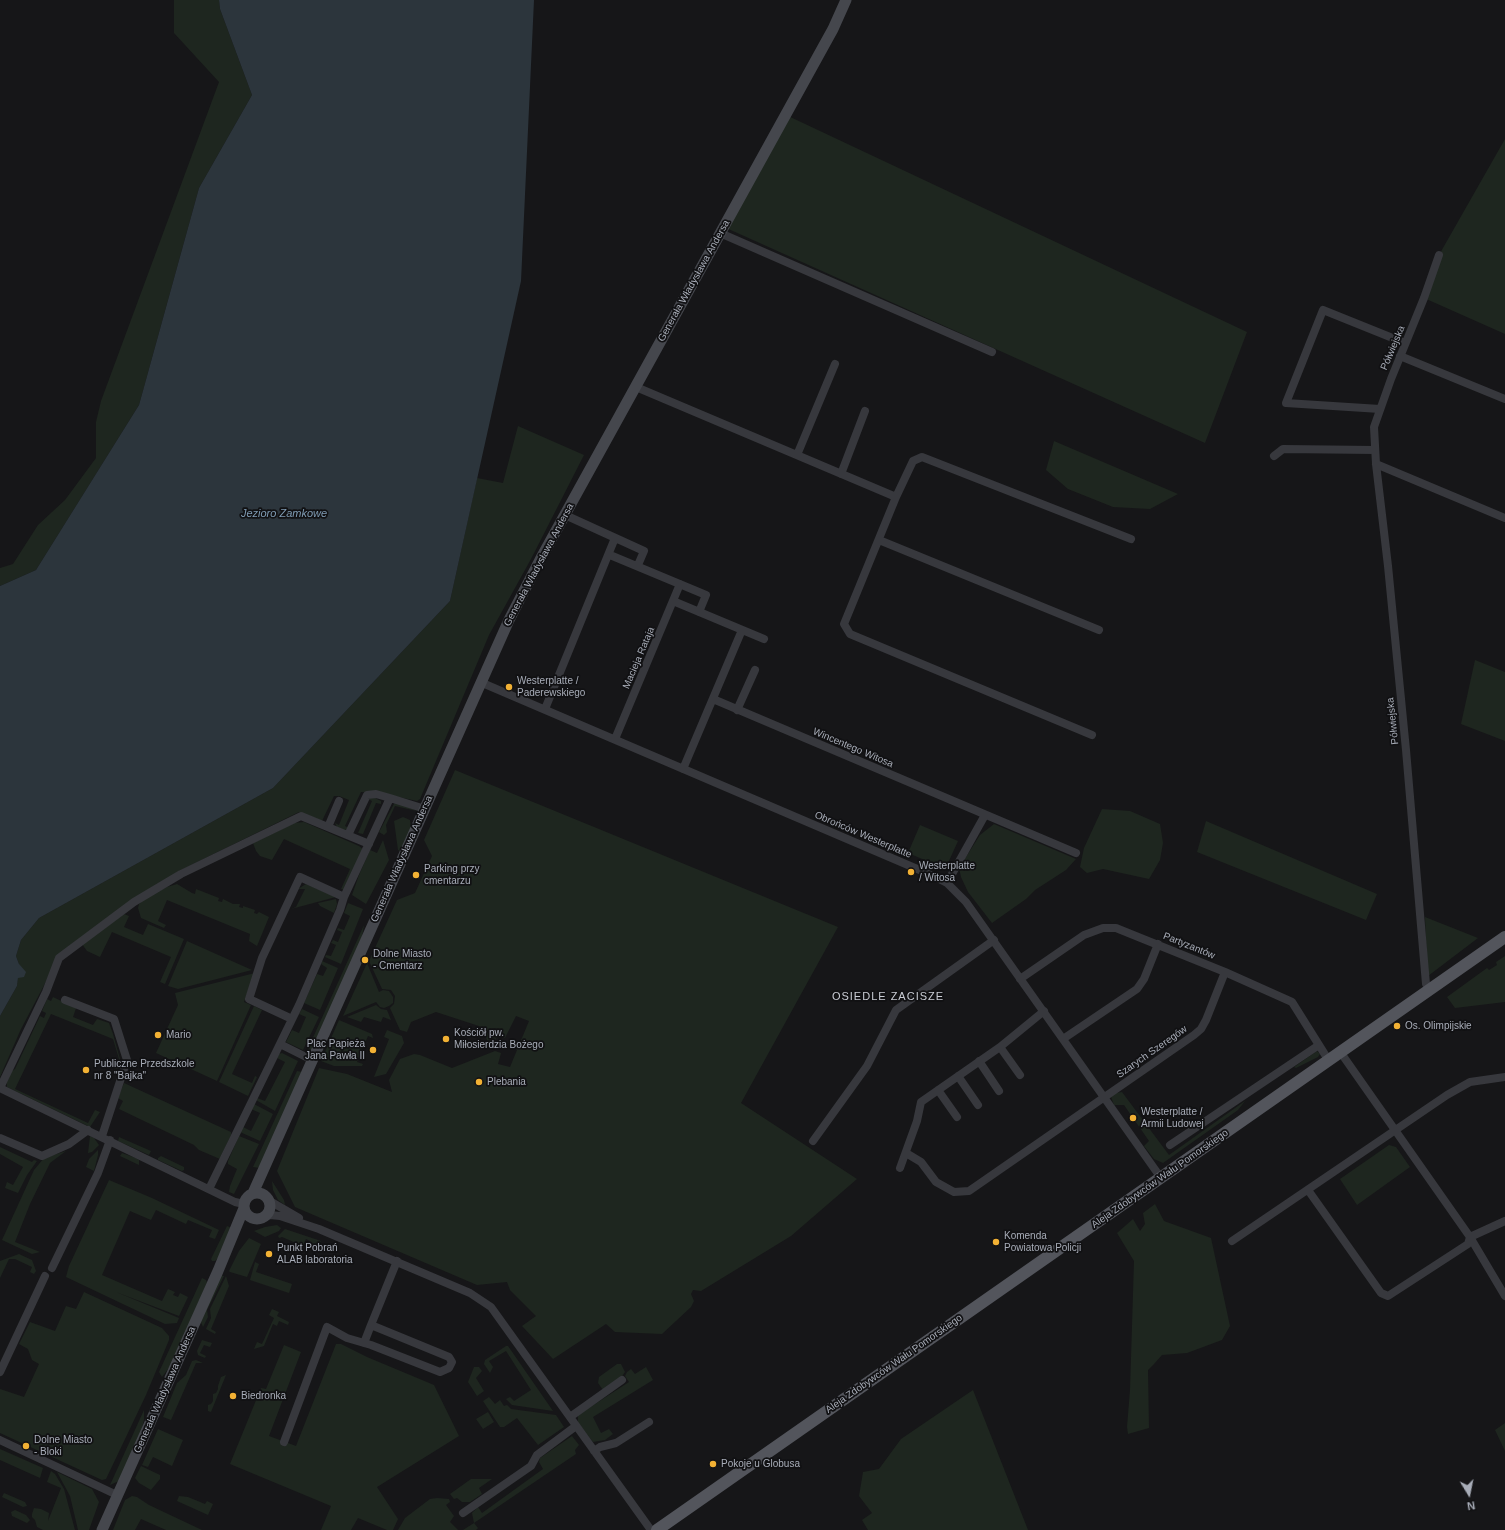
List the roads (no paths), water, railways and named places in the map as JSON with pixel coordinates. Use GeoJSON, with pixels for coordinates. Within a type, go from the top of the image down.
{"type":"FeatureCollection","features":[{"type":"Feature","properties":{"kind":"main road","name":"Generała Władysława Andersa"},"geometry":{"type":"LineString","coordinates":[[253,1194],[480,682],[522,595],[833,29],[846,0]]}},
{"type":"Feature","properties":{"kind":"main road","name":"Aleja Zdobywców Wału Pomorskiego"},"geometry":{"type":"LineString","coordinates":[[657,1530],[1505,937]]}},
{"type":"Feature","properties":{"kind":"main road","name":"Generała Władysława Andersa"},"geometry":{"type":"LineString","coordinates":[[267,1198],[266,1180],[271,1151]]}},
{"type":"Feature","properties":{"kind":"main road"},"geometry":{"type":"LineString","coordinates":[[259,1193],[267,1198],[269,1210],[258,1218],[248,1216],[244,1206],[248,1196],[259,1193]]}},
{"type":"Feature","properties":{"kind":"main road","name":"Generała Władysława Andersa"},"geometry":{"type":"LineString","coordinates":[[102,1530],[228,1249],[244,1206]]}},
{"type":"Feature","properties":{"kind":"main road","name":"Generała Władysława Andersa"},"geometry":{"type":"LineString","coordinates":[[228,1249],[247,1224],[258,1218]]}},
{"type":"Feature","properties":{"kind":"street"},"geometry":{"type":"LineString","coordinates":[[720,233],[992,352]]}},
{"type":"Feature","properties":{"kind":"street","name":"Półwiejska"},"geometry":{"type":"LineString","coordinates":[[1430,990],[1426,984],[1406,743],[1376,464],[1374,427],[1439,255]]}},
{"type":"Feature","properties":{"kind":"street"},"geometry":{"type":"LineString","coordinates":[[1380,409],[1286,403],[1323,310],[1406,343]]}},
{"type":"Feature","properties":{"kind":"street"},"geometry":{"type":"LineString","coordinates":[[1400,356],[1505,399]]}},
{"type":"Feature","properties":{"kind":"street"},"geometry":{"type":"LineString","coordinates":[[797,455],[835,364]]}},
{"type":"Feature","properties":{"kind":"street"},"geometry":{"type":"LineString","coordinates":[[636,387],[896,497]]}},
{"type":"Feature","properties":{"kind":"street"},"geometry":{"type":"LineString","coordinates":[[841,474],[865,411]]}},
{"type":"Feature","properties":{"kind":"street"},"geometry":{"type":"LineString","coordinates":[[1274,456],[1283,449],[1375,450]]}},
{"type":"Feature","properties":{"kind":"street"},"geometry":{"type":"LineString","coordinates":[[1092,735],[850,634],[844,624],[896,497],[913,461],[922,456],[1131,539]]}},
{"type":"Feature","properties":{"kind":"street"},"geometry":{"type":"LineString","coordinates":[[1376,464],[1505,518]]}},
{"type":"Feature","properties":{"kind":"street"},"geometry":{"type":"LineString","coordinates":[[565,515],[644,551],[638,565]]}},
{"type":"Feature","properties":{"kind":"street"},"geometry":{"type":"LineString","coordinates":[[545,710],[610,555],[615,538]]}},
{"type":"Feature","properties":{"kind":"street"},"geometry":{"type":"LineString","coordinates":[[879,540],[1099,630]]}},
{"type":"Feature","properties":{"kind":"street"},"geometry":{"type":"LineString","coordinates":[[610,555],[638,565],[706,595],[699,612]]}},
{"type":"Feature","properties":{"kind":"street","name":"Macieja Rataja"},"geometry":{"type":"LineString","coordinates":[[615,739],[674,602],[680,584]]}},
{"type":"Feature","properties":{"kind":"street"},"geometry":{"type":"LineString","coordinates":[[674,602],[764,639]]}},
{"type":"Feature","properties":{"kind":"street"},"geometry":{"type":"LineString","coordinates":[[683,769],[742,630]]}},
{"type":"Feature","properties":{"kind":"street"},"geometry":{"type":"LineString","coordinates":[[737,710],[755,670]]}},
{"type":"Feature","properties":{"kind":"street","name":"Obrońców Westerplatte"},"geometry":{"type":"LineString","coordinates":[[480,682],[929,874],[946,883],[966,902],[994,940],[1104,1099],[1161,1178]]}},
{"type":"Feature","properties":{"kind":"street","name":"Wincentego Witosa"},"geometry":{"type":"LineString","coordinates":[[713,699],[1076,853]]}},
{"type":"Feature","properties":{"kind":"street"},"geometry":{"type":"LineString","coordinates":[[348,835],[367,795],[376,794],[425,809]]}},
{"type":"Feature","properties":{"kind":"street"},"geometry":{"type":"LineString","coordinates":[[210,1189],[292,1018],[340,910],[344,897],[390,798]]}},
{"type":"Feature","properties":{"kind":"street"},"geometry":{"type":"LineString","coordinates":[[328,827],[338,801]]}},
{"type":"Feature","properties":{"kind":"street"},"geometry":{"type":"LineString","coordinates":[[946,883],[985,815]]}},
{"type":"Feature","properties":{"kind":"street"},"geometry":{"type":"LineString","coordinates":[[244,1206],[0,1088],[50,994],[59,958],[134,902],[181,874],[301,816],[369,844]]}},
{"type":"Feature","properties":{"kind":"street"},"geometry":{"type":"LineString","coordinates":[[292,1018],[249,999],[262,958],[300,877],[344,897]]}},
{"type":"Feature","properties":{"kind":"street","name":"Partyzantów"},"geometry":{"type":"LineString","coordinates":[[1020,979],[1093,930],[1116,928],[1225,972],[1292,1002],[1329,1061]]}},
{"type":"Feature","properties":{"kind":"street"},"geometry":{"type":"LineString","coordinates":[[813,1141],[867,1066],[896,1010],[994,940]]}},
{"type":"Feature","properties":{"kind":"street"},"geometry":{"type":"LineString","coordinates":[[1063,1039],[1137,989],[1144,979],[1158,944]]}},
{"type":"Feature","properties":{"kind":"street","name":"Szarych Szeregów"},"geometry":{"type":"LineString","coordinates":[[906,1153],[921,1162],[936,1182],[954,1192],[969,1191],[1104,1099],[1200,1029],[1206,1020],[1225,972]]}},
{"type":"Feature","properties":{"kind":"street"},"geometry":{"type":"LineString","coordinates":[[65,1000],[114,1019],[127,1060],[102,1136]]}},
{"type":"Feature","properties":{"kind":"street"},"geometry":{"type":"LineString","coordinates":[[900,1168],[917,1121],[920,1102],[1000,1047],[1044,1011]]}},
{"type":"Feature","properties":{"kind":"street"},"geometry":{"type":"LineString","coordinates":[[280,1044],[312,1060]]}},
{"type":"Feature","properties":{"kind":"street"},"geometry":{"type":"LineString","coordinates":[[1170,1145],[1319,1045]]}},
{"type":"Feature","properties":{"kind":"street"},"geometry":{"type":"LineString","coordinates":[[1000,1047],[1020,1075]]}},
{"type":"Feature","properties":{"kind":"street"},"geometry":{"type":"LineString","coordinates":[[1341,1053],[1470,1237],[1505,1296]]}},
{"type":"Feature","properties":{"kind":"street"},"geometry":{"type":"LineString","coordinates":[[979,1062],[999,1091]]}},
{"type":"Feature","properties":{"kind":"street"},"geometry":{"type":"LineString","coordinates":[[958,1076],[978,1105]]}},
{"type":"Feature","properties":{"kind":"street"},"geometry":{"type":"LineString","coordinates":[[1232,1242],[1447,1095],[1470,1082],[1505,1077]]}},
{"type":"Feature","properties":{"kind":"street"},"geometry":{"type":"LineString","coordinates":[[938,1090],[957,1117]]}},
{"type":"Feature","properties":{"kind":"street"},"geometry":{"type":"LineString","coordinates":[[0,1138],[42,1156],[69,1144],[88,1130]]}},
{"type":"Feature","properties":{"kind":"street"},"geometry":{"type":"LineString","coordinates":[[52,1268],[98,1174],[110,1140]]}},
{"type":"Feature","properties":{"kind":"street"},"geometry":{"type":"LineString","coordinates":[[1308,1190],[1381,1293],[1388,1296],[1468,1244],[1470,1237],[1505,1221]]}},
{"type":"Feature","properties":{"kind":"street"},"geometry":{"type":"LineString","coordinates":[[267,1198],[319,1229]]}},
{"type":"Feature","properties":{"kind":"street"},"geometry":{"type":"LineString","coordinates":[[258,1218],[280,1216],[319,1229],[470,1293],[491,1307],[651,1530]]}},
{"type":"Feature","properties":{"kind":"street"},"geometry":{"type":"LineString","coordinates":[[364,1343],[397,1261]]}},
{"type":"Feature","properties":{"kind":"street"},"geometry":{"type":"LineString","coordinates":[[0,1372],[45,1276]]}},
{"type":"Feature","properties":{"kind":"street"},"geometry":{"type":"LineString","coordinates":[[284,1442],[327,1327],[346,1338],[364,1343],[440,1372],[449,1368],[452,1362],[449,1357],[371,1325]]}},
{"type":"Feature","properties":{"kind":"street"},"geometry":{"type":"LineString","coordinates":[[570,1417],[622,1380]]}},
{"type":"Feature","properties":{"kind":"street"},"geometry":{"type":"LineString","coordinates":[[594,1451],[600,1447],[616,1442],[649,1422]]}},
{"type":"Feature","properties":{"kind":"street"},"geometry":{"type":"LineString","coordinates":[[463,1513],[531,1466],[536,1455],[576,1426]]}},
{"type":"Feature","properties":{"kind":"street"},"geometry":{"type":"LineString","coordinates":[[0,1440],[117,1495]]}},
{"type":"Feature","properties":{"kind":"water","name":"Jezioro Zamkowe"},"geometry":{"type":"Polygon","coordinates":[[[219,0],[534,0],[521,281],[450,601],[273,788],[39,918],[21,940],[16,956],[19,964],[26,972],[24,977],[18,978],[17,986],[0,1016],[0,586],[36,570],[139,405],[199,188],[252,95],[220,9],[219,0]]]}},
{"type":"Feature","properties":{"kind":"place","name":"Westerplatte / Paderewskiego"},"geometry":{"type":"Point","coordinates":[509,687]}},
{"type":"Feature","properties":{"kind":"place","name":"Westerplatte / Witosa"},"geometry":{"type":"Point","coordinates":[911,872]}},
{"type":"Feature","properties":{"kind":"place","name":"Parking przy cmentarzu"},"geometry":{"type":"Point","coordinates":[416,875]}},
{"type":"Feature","properties":{"kind":"place","name":"Dolne Miasto - Cmentarz"},"geometry":{"type":"Point","coordinates":[365,960]}},
{"type":"Feature","properties":{"kind":"place","name":"Os. Olimpijskie"},"geometry":{"type":"Point","coordinates":[1397,1026]}},
{"type":"Feature","properties":{"kind":"place","name":"Mario"},"geometry":{"type":"Point","coordinates":[158,1035]}},
{"type":"Feature","properties":{"kind":"place","name":"Kościół pw. Miłosierdzia Bożego"},"geometry":{"type":"Point","coordinates":[446,1039]}},
{"type":"Feature","properties":{"kind":"place","name":"Plac Papieża Jana Pawła II"},"geometry":{"type":"Point","coordinates":[373,1050]}},
{"type":"Feature","properties":{"kind":"place","name":"Publiczne Przedszkole nr 8 \"Bajka\""},"geometry":{"type":"Point","coordinates":[86,1070]}},
{"type":"Feature","properties":{"kind":"place","name":"Plebania"},"geometry":{"type":"Point","coordinates":[479,1082]}},
{"type":"Feature","properties":{"kind":"place","name":"Westerplatte / Armii Ludowej"},"geometry":{"type":"Point","coordinates":[1133,1118]}},
{"type":"Feature","properties":{"kind":"place","name":"Komenda Powiatowa Policji"},"geometry":{"type":"Point","coordinates":[996,1242]}},
{"type":"Feature","properties":{"kind":"place","name":"Punkt Pobrań ALAB laboratoria"},"geometry":{"type":"Point","coordinates":[269,1254]}},
{"type":"Feature","properties":{"kind":"place","name":"Biedronka"},"geometry":{"type":"Point","coordinates":[233,1396]}},
{"type":"Feature","properties":{"kind":"place","name":"Dolne Miasto - Bloki"},"geometry":{"type":"Point","coordinates":[26,1446]}},
{"type":"Feature","properties":{"kind":"place","name":"Pokoje u Globusa"},"geometry":{"type":"Point","coordinates":[713,1464]}},
{"type":"Feature","properties":{"kind":"district","name":"OSIEDLE ZACISZE"},"geometry":{"type":"Point","coordinates":[888,997]}}]}
